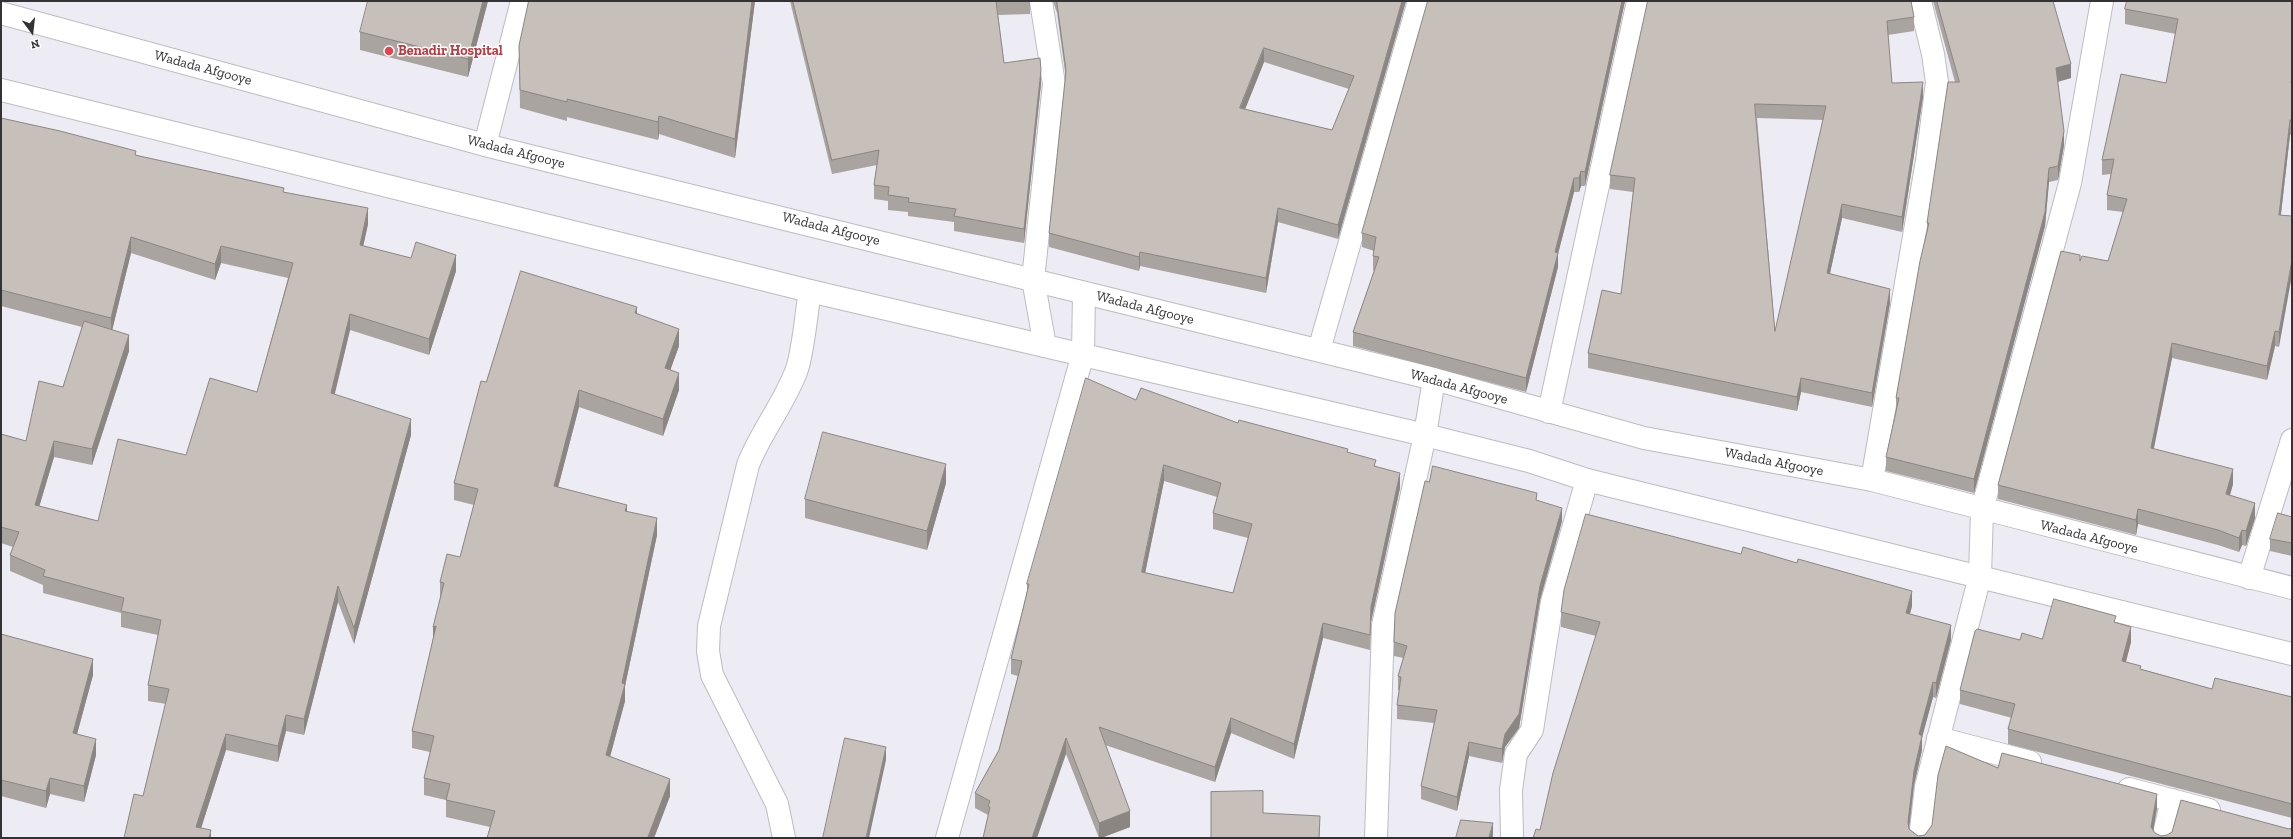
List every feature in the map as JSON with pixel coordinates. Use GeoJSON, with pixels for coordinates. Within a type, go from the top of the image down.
{"type":"FeatureCollection","features":[{"type":"Feature","properties":{"kind":"main road"},"geometry":{"type":"LineString","coordinates":[[486,144],[522,1]]}},
{"type":"Feature","properties":{"kind":"main road"},"geometry":{"type":"LineString","coordinates":[[1041,1],[1054,84],[1033,279],[1045,346]]}},
{"type":"Feature","properties":{"kind":"main road"},"geometry":{"type":"LineString","coordinates":[[1319,350],[1419,1]]}},
{"type":"Feature","properties":{"kind":"main road"},"geometry":{"type":"LineString","coordinates":[[1549,412],[1638,1]]}},
{"type":"Feature","properties":{"kind":"main road"},"geometry":{"type":"LineString","coordinates":[[1872,480],[1927,161],[1937,82],[1933,54],[1920,1]]}},
{"type":"Feature","properties":{"kind":"main road"},"geometry":{"type":"LineString","coordinates":[[1920,838],[1926,787],[1980,576],[1982,510],[2070,183],[2102,1]]}},
{"type":"Feature","properties":{"kind":"main road","name":"Wadada Afgooye"},"geometry":{"type":"LineString","coordinates":[[1,13],[486,144],[1434,379],[1644,438],[1872,480],[1982,510],[2292,588]]}},
{"type":"Feature","properties":{"kind":"main road"},"geometry":{"type":"LineString","coordinates":[[1,90],[810,291],[1425,435],[1529,461],[1587,480],[2292,654]]}},
{"type":"Feature","properties":{"kind":"main road"},"geometry":{"type":"LineString","coordinates":[[784,838],[777,804],[712,675],[708,651],[708,632],[748,465],[758,442],[782,403],[797,369],[810,291]]}},
{"type":"Feature","properties":{"kind":"main road"},"geometry":{"type":"LineString","coordinates":[[947,838],[1083,354],[1084,293]]}},
{"type":"Feature","properties":{"kind":"main road"},"geometry":{"type":"LineString","coordinates":[[1376,838],[1383,625],[1425,435],[1434,379]]}},
{"type":"Feature","properties":{"kind":"main road"},"geometry":{"type":"LineString","coordinates":[[2249,578],[2292,440]]}},
{"type":"Feature","properties":{"kind":"main road"},"geometry":{"type":"LineString","coordinates":[[1512,838],[1511,790],[1516,754],[1532,730],[1552,602],[1587,480]]}},
{"type":"Feature","properties":{"kind":"main road"},"geometry":{"type":"LineString","coordinates":[[1938,738],[2051,768]]}},
{"type":"Feature","properties":{"kind":"main road"},"geometry":{"type":"LineString","coordinates":[[2112,784],[2232,816]]}},
{"type":"Feature","properties":{"kind":"main road"},"geometry":{"type":"LineString","coordinates":[[2163,838],[2172,800]]}},
{"type":"Feature","properties":{"kind":"building"},"geometry":{"type":"Polygon","coordinates":[[[368,1],[483,1],[468,59],[360,32],[368,1]]]}},
{"type":"Feature","properties":{"kind":"building"},"geometry":{"type":"Polygon","coordinates":[[[529,1],[752,1],[735,139],[659,116],[658,122],[567,99],[567,102],[520,90],[519,46],[529,1]]]}},
{"type":"Feature","properties":{"kind":"building"},"geometry":{"type":"Polygon","coordinates":[[[793,1],[996,1],[1004,63],[1040,58],[1041,70],[1024,229],[954,216],[956,209],[908,202],[909,198],[888,195],[889,187],[874,185],[879,150],[832,160],[793,1]]]}},
{"type":"Feature","properties":{"kind":"building"},"geometry":{"type":"Polygon","coordinates":[[[1057,1],[1402,1],[1338,225],[1278,208],[1266,278],[1140,252],[1139,257],[1049,233],[1066,71],[1057,1]],[[1264,48],[1240,108],[1332,130],[1354,76],[1264,48]]]}},
{"type":"Feature","properties":{"kind":"building"},"geometry":{"type":"Polygon","coordinates":[[[1428,1],[1622,1],[1585,172],[1581,171],[1579,178],[1574,178],[1555,252],[1558,253],[1526,378],[1353,332],[1379,257],[1373,256],[1376,237],[1362,233],[1428,1]]]}},
{"type":"Feature","properties":{"kind":"building"},"geometry":{"type":"Polygon","coordinates":[[[1648,1],[1911,1],[1914,17],[1887,21],[1892,83],[1923,82],[1902,217],[1842,204],[1827,273],[1890,289],[1872,393],[1801,378],[1797,397],[1588,353],[1602,290],[1621,294],[1635,178],[1610,175],[1648,1]],[[1755,104],[1775,331],[1826,106],[1755,104]]]}},
{"type":"Feature","properties":{"kind":"building"},"geometry":{"type":"Polygon","coordinates":[[[1937,1],[2053,1],[2071,64],[2056,68],[2064,131],[2058,166],[2049,168],[2045,212],[1974,479],[1886,457],[1899,398],[1896,398],[1920,261],[1929,223],[1927,223],[1948,82],[1959,82],[1937,1]]]}},
{"type":"Feature","properties":{"kind":"building"},"geometry":{"type":"Polygon","coordinates":[[[2127,1],[2292,1],[2292,120],[2290,120],[2279,215],[2292,216],[2292,260],[2279,332],[2275,331],[2267,366],[2172,343],[2151,448],[2233,469],[2226,494],[2255,503],[2246,531],[2242,530],[2239,538],[2218,530],[2138,509],[2136,520],[1998,485],[2061,251],[2080,255],[2080,261],[2082,256],[2108,261],[2127,199],[2107,195],[2114,159],[2102,160],[2121,74],[2166,83],[2178,19],[2125,9],[2127,1]]]}},
{"type":"Feature","properties":{"kind":"building"},"geometry":{"type":"Polygon","coordinates":[[[1,118],[60,131],[136,151],[135,155],[284,188],[283,192],[368,208],[360,245],[411,258],[416,242],[456,255],[429,339],[350,314],[331,393],[411,419],[354,628],[338,586],[304,719],[286,715],[278,746],[226,734],[196,827],[211,830],[209,838],[124,838],[134,794],[143,796],[169,689],[148,685],[161,620],[121,611],[124,598],[43,576],[45,570],[10,555],[19,532],[1,527],[1,434],[26,441],[39,381],[63,387],[84,321],[129,335],[92,449],[54,441],[35,505],[98,521],[118,439],[186,455],[210,378],[257,392],[293,263],[221,246],[215,264],[131,237],[111,318],[1,290],[1,118]]]}},
{"type":"Feature","properties":{"kind":"building"},"geometry":{"type":"Polygon","coordinates":[[[521,271],[637,307],[635,313],[679,329],[665,368],[679,373],[663,419],[579,390],[554,486],[627,505],[625,511],[657,518],[622,683],[625,684],[606,755],[670,779],[648,837],[650,838],[487,838],[495,811],[446,800],[450,784],[424,778],[434,736],[412,731],[436,626],[433,627],[444,583],[440,582],[447,554],[460,557],[478,489],[454,483],[481,381],[486,382],[521,271]]]}},
{"type":"Feature","properties":{"kind":"building"},"geometry":{"type":"Polygon","coordinates":[[[1086,378],[1136,400],[1141,388],[1238,423],[1239,420],[1348,449],[1347,452],[1376,460],[1374,466],[1400,473],[1371,607],[1370,635],[1323,623],[1294,744],[1231,718],[1215,767],[1099,727],[1130,811],[1099,823],[1066,738],[1032,838],[983,838],[990,801],[975,793],[999,750],[1022,661],[1011,659],[1029,584],[1027,584],[1086,378]],[[1164,465],[1142,572],[1233,593],[1252,524],[1213,513],[1221,483],[1164,465]]]}},
{"type":"Feature","properties":{"kind":"building"},"geometry":{"type":"Polygon","coordinates":[[[823,432],[946,464],[927,531],[805,499],[823,432]]]}},
{"type":"Feature","properties":{"kind":"building"},"geometry":{"type":"Polygon","coordinates":[[[1433,466],[1537,493],[1536,500],[1562,508],[1540,586],[1519,714],[1505,734],[1502,749],[1469,742],[1457,797],[1421,786],[1437,710],[1397,705],[1401,677],[1398,676],[1407,646],[1394,642],[1395,613],[1425,481],[1429,482],[1433,466]]]}},
{"type":"Feature","properties":{"kind":"building"},"geometry":{"type":"Polygon","coordinates":[[[2278,513],[2292,517],[2292,543],[2270,539],[2278,513]]]}},
{"type":"Feature","properties":{"kind":"building"},"geometry":{"type":"Polygon","coordinates":[[[1586,514],[1741,554],[1743,547],[1797,563],[1798,559],[1912,591],[1906,613],[1951,625],[1936,683],[1933,682],[1919,734],[1922,736],[1914,771],[1908,822],[1909,829],[1918,836],[1925,835],[1932,825],[1938,775],[1946,746],[1998,768],[2002,753],[2157,794],[2151,827],[2155,833],[2161,836],[2172,832],[2181,800],[2289,829],[2292,828],[2292,838],[1533,838],[1536,829],[1540,830],[1553,773],[1600,622],[1561,612],[1564,590],[1586,514]]]}},
{"type":"Feature","properties":{"kind":"building"},"geometry":{"type":"Polygon","coordinates":[[[2054,599],[2116,616],[2114,622],[2131,627],[2122,661],[2141,666],[2140,669],[2212,689],[2215,678],[2292,697],[2292,804],[2008,729],[2015,704],[1960,690],[1975,631],[1977,629],[2020,640],[2022,633],[2042,639],[2054,599]]]}},
{"type":"Feature","properties":{"kind":"building"},"geometry":{"type":"Polygon","coordinates":[[[1,634],[93,659],[73,733],[96,739],[84,786],[50,778],[46,791],[1,780],[1,634]]]}},
{"type":"Feature","properties":{"kind":"building"},"geometry":{"type":"Polygon","coordinates":[[[845,738],[886,747],[866,838],[823,838],[845,738]]]}},
{"type":"Feature","properties":{"kind":"building"},"geometry":{"type":"Polygon","coordinates":[[[1263,791],[1263,813],[1320,816],[1319,838],[1211,838],[1211,792],[1263,791]]]}},
{"type":"Feature","properties":{"kind":"building"},"geometry":{"type":"Polygon","coordinates":[[[1461,820],[1493,823],[1489,837],[1493,838],[1456,838],[1461,820]]]}},
{"type":"Feature","properties":{"kind":"place","name":"Benadir Hospital"},"geometry":{"type":"Point","coordinates":[389,51]}}]}
